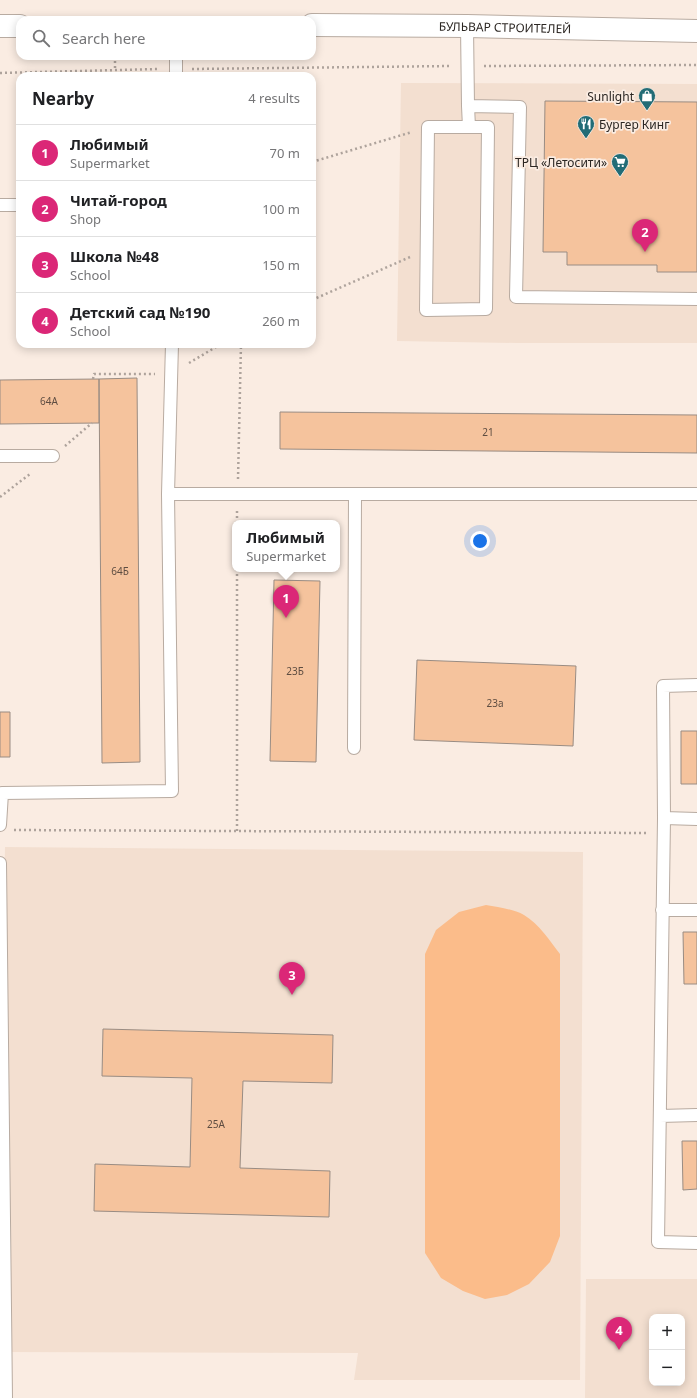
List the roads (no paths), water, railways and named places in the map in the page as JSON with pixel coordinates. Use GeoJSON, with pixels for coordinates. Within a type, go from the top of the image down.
{"type":"FeatureCollection","features":[{"type":"Feature","properties":{"kind":"main road","name":"БУЛЬВАР СТРОИТЕЛЕЙ"},"geometry":{"type":"LineString","coordinates":[[316,25],[467,26],[697,31]]}},
{"type":"Feature","properties":{"kind":"main road"},"geometry":{"type":"LineString","coordinates":[[0,26],[16,26]]}},
{"type":"Feature","properties":{"kind":"lane"},"geometry":{"type":"LineString","coordinates":[[467,26],[469,127]]}},
{"type":"Feature","properties":{"kind":"lane"},"geometry":{"type":"LineString","coordinates":[[176,60],[176,72]]}},
{"type":"Feature","properties":{"kind":"lane"},"geometry":{"type":"LineString","coordinates":[[468,106],[520,107],[516,297],[697,299]]}},
{"type":"Feature","properties":{"kind":"lane"},"geometry":{"type":"LineString","coordinates":[[428,127],[469,127],[488,127],[486,309],[426,310],[428,127]]}},
{"type":"Feature","properties":{"kind":"lane"},"geometry":{"type":"LineString","coordinates":[[0,205],[16,205]]}},
{"type":"Feature","properties":{"kind":"lane"},"geometry":{"type":"LineString","coordinates":[[4,827],[2,793],[172,791],[168,494],[172,348]]}},
{"type":"Feature","properties":{"kind":"lane"},"geometry":{"type":"LineString","coordinates":[[0,456],[53,456]]}},
{"type":"Feature","properties":{"kind":"lane"},"geometry":{"type":"LineString","coordinates":[[168,494],[697,494]]}},
{"type":"Feature","properties":{"kind":"lane"},"geometry":{"type":"LineString","coordinates":[[354,748],[355,494]]}},
{"type":"Feature","properties":{"kind":"lane"},"geometry":{"type":"LineString","coordinates":[[697,685],[663,686],[664,818],[658,1242],[697,1243]]}},
{"type":"Feature","properties":{"kind":"lane"},"geometry":{"type":"LineString","coordinates":[[664,818],[697,819]]}},
{"type":"Feature","properties":{"kind":"lane"},"geometry":{"type":"LineString","coordinates":[[0,863],[1,1096],[6,1398]]}},
{"type":"Feature","properties":{"kind":"lane"},"geometry":{"type":"LineString","coordinates":[[662,910],[697,910]]}},
{"type":"Feature","properties":{"kind":"lane"},"geometry":{"type":"LineString","coordinates":[[660,1116],[697,1115]]}},
{"type":"Feature","properties":{"kind":"place","name":"Sunlight"},"geometry":{"type":"Point","coordinates":[647,111]}},
{"type":"Feature","properties":{"kind":"place","name":"Бургер Кинг"},"geometry":{"type":"Point","coordinates":[586,139]}},
{"type":"Feature","properties":{"kind":"place","name":"ТРЦ «Летосити»"},"geometry":{"type":"Point","coordinates":[620,177]}},
{"type":"Feature","properties":{"kind":"place","name":"Читай-город"},"geometry":{"type":"Point","coordinates":[645,252]}},
{"type":"Feature","properties":{"kind":"place","name":"Любимый"},"geometry":{"type":"Point","coordinates":[286,618]}},
{"type":"Feature","properties":{"kind":"place","name":"Школа №48"},"geometry":{"type":"Point","coordinates":[292,995]}},
{"type":"Feature","properties":{"kind":"place","name":"Детский сад №190"},"geometry":{"type":"Point","coordinates":[619,1350]}}]}
